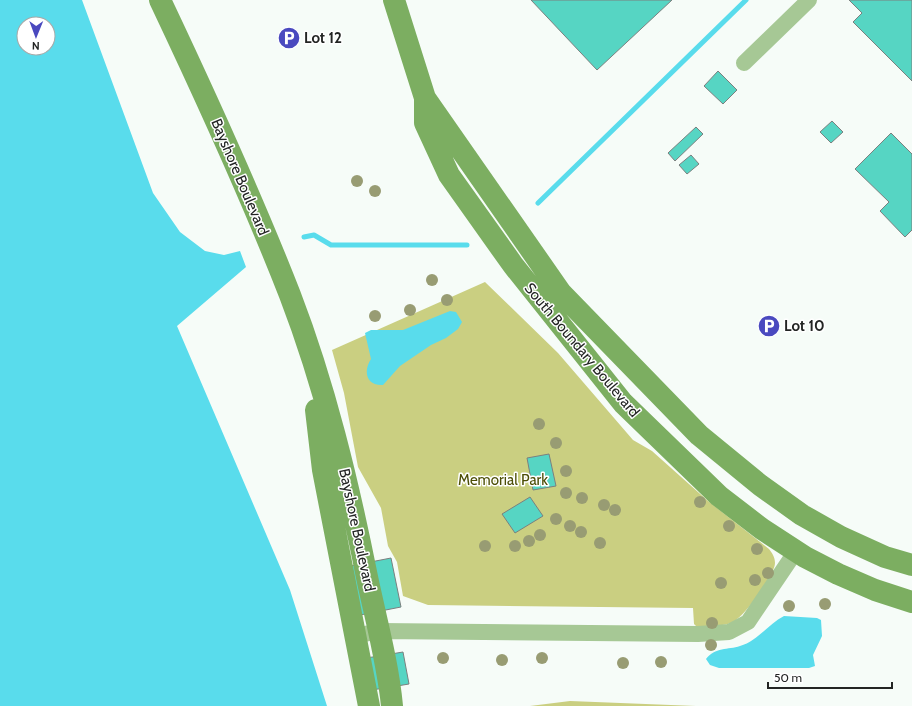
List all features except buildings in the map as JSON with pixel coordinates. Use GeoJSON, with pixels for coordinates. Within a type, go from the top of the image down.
{"type":"FeatureCollection","features":[{"type":"Feature","properties":{"kind":"main road","name":"Bayshore Boulevard"},"geometry":{"type":"LineString","coordinates":[[160,0],[235,163],[290,296],[311,357],[344,468],[379,631],[391,691],[392,706]]}},
{"type":"Feature","properties":{"kind":"main road","name":"South Boundary Boulevard"},"geometry":{"type":"LineString","coordinates":[[394,0],[425,98],[561,293],[699,435],[760,485],[802,515],[841,537],[885,557],[912,565]]}},
{"type":"Feature","properties":{"kind":"main road","name":"South Boundary Boulevard"},"geometry":{"type":"LineString","coordinates":[[425,98],[425,123],[449,175],[513,265],[623,403],[719,496],[762,529],[796,551],[838,574],[875,590],[912,602]]}},
{"type":"Feature","properties":{"kind":"main road","name":"Bayshore Boulevard"},"geometry":{"type":"LineString","coordinates":[[311,357],[323,470],[369,706]]}},
{"type":"Feature","properties":{"kind":"street"},"geometry":{"type":"LineString","coordinates":[[744,63],[809,0]]}},
{"type":"Feature","properties":{"kind":"street"},"geometry":{"type":"LineString","coordinates":[[355,636],[379,631],[691,634],[730,632],[748,622],[796,551]]}},
{"type":"Feature","properties":{"kind":"green space","name":"Memorial Park"},"geometry":{"type":"Polygon","coordinates":[[[485,282],[558,353],[633,440],[652,451],[708,501],[769,549],[775,563],[774,569],[765,586],[738,619],[724,625],[696,626],[694,624],[693,608],[428,605],[403,596],[397,562],[388,546],[381,508],[358,467],[344,393],[332,350],[485,282]]]}},
{"type":"Feature","properties":{"kind":"green space"},"geometry":{"type":"Polygon","coordinates":[[[570,701],[696,706],[530,706],[570,701]]]}},
{"type":"Feature","properties":{"kind":"water"},"geometry":{"type":"Polygon","coordinates":[[[0,0],[82,0],[153,193],[180,232],[205,251],[224,255],[240,251],[246,267],[177,326],[290,590],[327,706],[0,706],[0,0]]]}},
{"type":"Feature","properties":{"kind":"water"},"geometry":{"type":"Polygon","coordinates":[[[450,311],[456,312],[462,322],[458,329],[400,366],[383,385],[377,385],[370,380],[367,373],[367,368],[371,359],[365,333],[371,330],[403,330],[450,311]]]}},
{"type":"Feature","properties":{"kind":"water"},"geometry":{"type":"Polygon","coordinates":[[[784,616],[817,618],[821,620],[822,636],[813,655],[815,666],[809,668],[719,668],[710,665],[706,659],[713,652],[746,644],[784,616]]]}},
{"type":"Feature","properties":{"kind":"waterway"},"geometry":{"type":"LineString","coordinates":[[538,203],[746,0]]}},
{"type":"Feature","properties":{"kind":"waterway"},"geometry":{"type":"LineString","coordinates":[[304,237],[314,235],[331,245],[467,245]]}},
{"type":"Feature","properties":{"kind":"place","name":"Lot 12"},"geometry":{"type":"Point","coordinates":[289,38]}},
{"type":"Feature","properties":{"kind":"place","name":"Lot 10"},"geometry":{"type":"Point","coordinates":[769,326]}}]}
